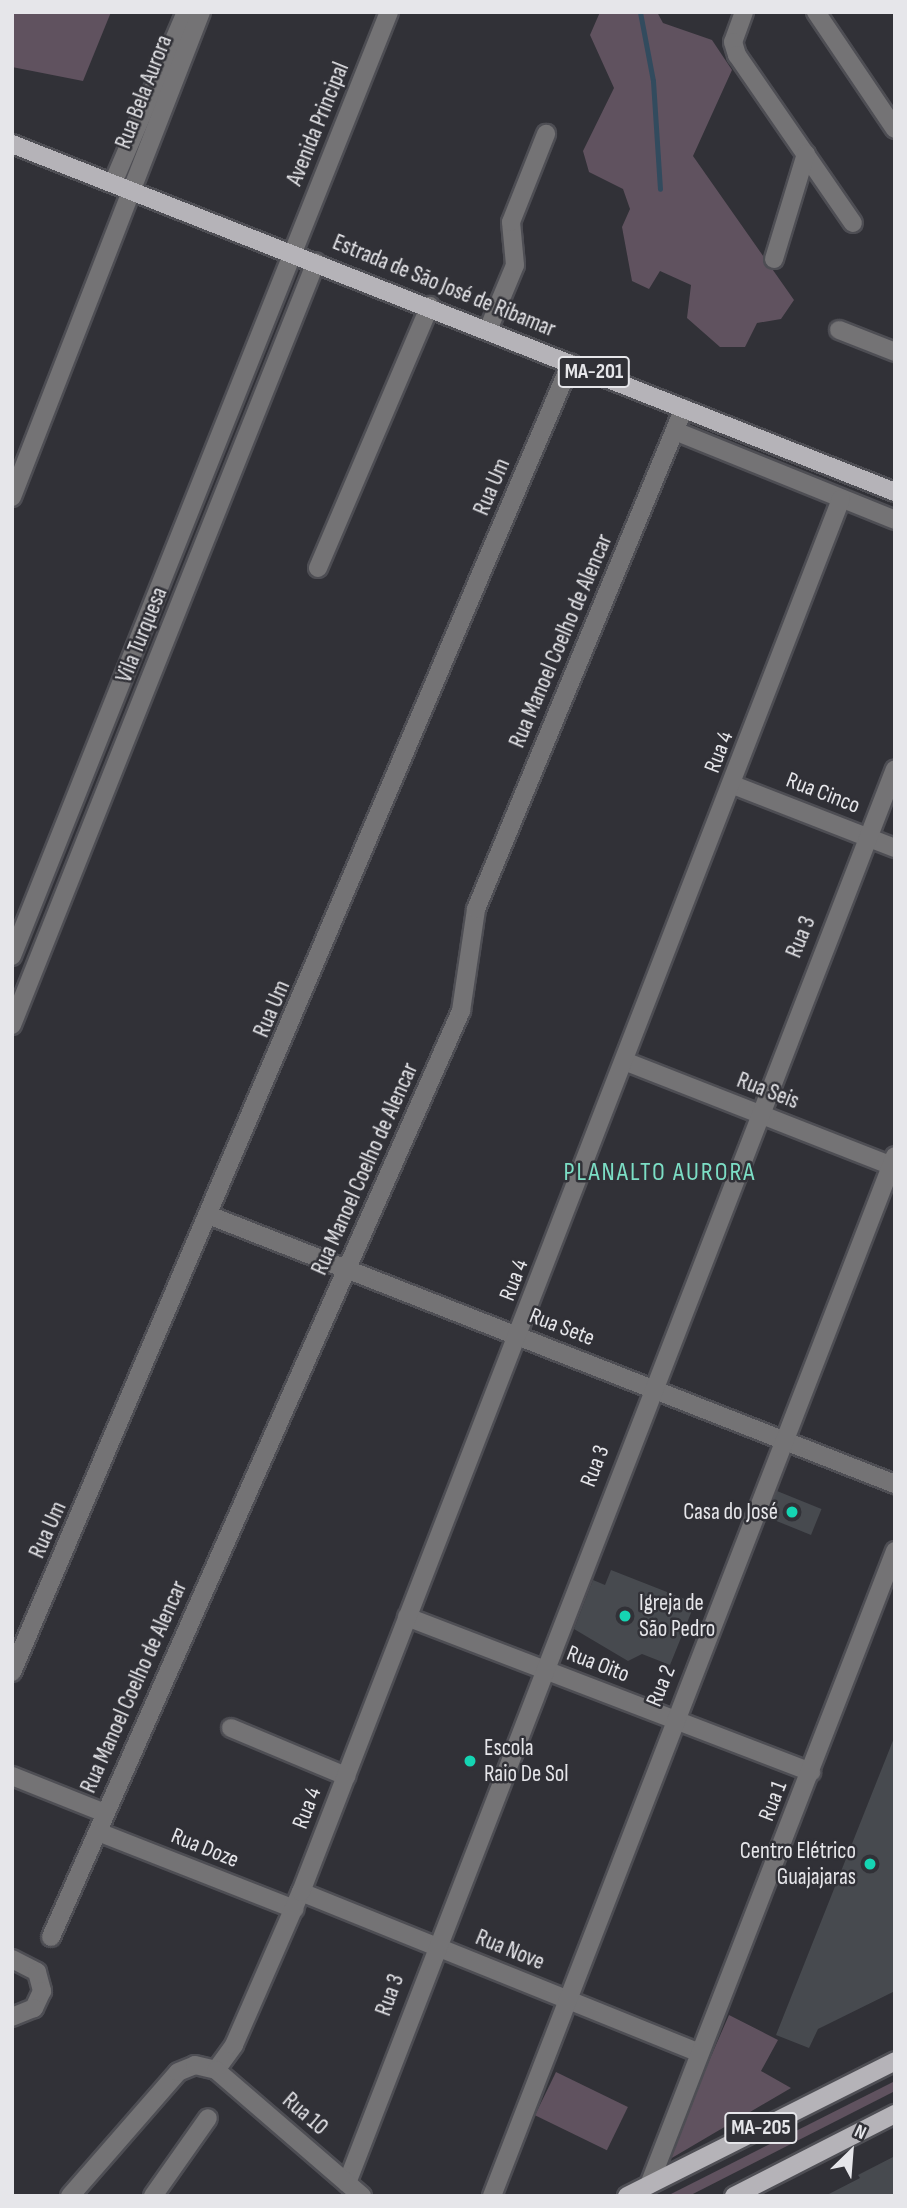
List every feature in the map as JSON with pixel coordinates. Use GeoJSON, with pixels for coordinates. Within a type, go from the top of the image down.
{"type":"FeatureCollection","features":[{"type":"Feature","properties":{"kind":"main road","name":"Estrada de São José de Ribamar"},"geometry":{"type":"LineString","coordinates":[[12,145],[430,306],[895,492]]}},
{"type":"Feature","properties":{"kind":"main road","name":"MA-205"},"geometry":{"type":"LineString","coordinates":[[627,2196],[895,2061]]}},
{"type":"Feature","properties":{"kind":"main road","name":"MA-205"},"geometry":{"type":"LineString","coordinates":[[734,2196],[895,2114]]}},
{"type":"Feature","properties":{"kind":"street","name":"Rua Bela Aurora"},"geometry":{"type":"LineString","coordinates":[[113,183],[186,12]]}},
{"type":"Feature","properties":{"kind":"street","name":"Rua Bela Aurora"},"geometry":{"type":"LineString","coordinates":[[12,497],[201,12]]}},
{"type":"Feature","properties":{"kind":"street","name":"Avenida Principal"},"geometry":{"type":"LineString","coordinates":[[293,253],[389,12]]}},
{"type":"Feature","properties":{"kind":"street"},"geometry":{"type":"LineString","coordinates":[[744,12],[733,42],[737,55],[853,223]]}},
{"type":"Feature","properties":{"kind":"street"},"geometry":{"type":"LineString","coordinates":[[816,12],[895,129]]}},
{"type":"Feature","properties":{"kind":"street"},"geometry":{"type":"LineString","coordinates":[[488,330],[515,265],[511,222],[547,134]]}},
{"type":"Feature","properties":{"kind":"street"},"geometry":{"type":"LineString","coordinates":[[774,259],[806,155]]}},
{"type":"Feature","properties":{"kind":"street","name":"Vila Turquesa"},"geometry":{"type":"LineString","coordinates":[[12,956],[293,253]]}},
{"type":"Feature","properties":{"kind":"street","name":"Vila Turquesa"},"geometry":{"type":"LineString","coordinates":[[12,1025],[316,262]]}},
{"type":"Feature","properties":{"kind":"street"},"geometry":{"type":"LineString","coordinates":[[318,568],[430,306]]}},
{"type":"Feature","properties":{"kind":"street"},"geometry":{"type":"LineString","coordinates":[[839,330],[895,352]]}},
{"type":"Feature","properties":{"kind":"street","name":"Rua Um"},"geometry":{"type":"LineString","coordinates":[[12,1672],[211,1216],[571,363]]}},
{"type":"Feature","properties":{"kind":"street","name":"Rua Manoel Coelho de Alencar"},"geometry":{"type":"LineString","coordinates":[[51,1937],[461,1011],[476,909],[684,408]]}},
{"type":"Feature","properties":{"kind":"street"},"geometry":{"type":"LineString","coordinates":[[675,430],[895,520]]}},
{"type":"Feature","properties":{"kind":"street","name":"Rua 4"},"geometry":{"type":"LineString","coordinates":[[216,2070],[234,2045],[301,1892],[733,785],[841,499]]}},
{"type":"Feature","properties":{"kind":"street"},"geometry":{"type":"LineString","coordinates":[[171,555],[197,566]]}},
{"type":"Feature","properties":{"kind":"street","name":"Rua 3"},"geometry":{"type":"LineString","coordinates":[[347,2183],[435,1946],[758,1113],[895,769]]}},
{"type":"Feature","properties":{"kind":"street","name":"Rua Cinco"},"geometry":{"type":"LineString","coordinates":[[733,785],[895,848]]}},
{"type":"Feature","properties":{"kind":"street"},"geometry":{"type":"LineString","coordinates":[[56,843],[80,852]]}},
{"type":"Feature","properties":{"kind":"street","name":"Rua Seis"},"geometry":{"type":"LineString","coordinates":[[624,1061],[894,1163]]}},
{"type":"Feature","properties":{"kind":"street","name":"Rua 2"},"geometry":{"type":"LineString","coordinates":[[492,2196],[674,1719],[894,1163]]}},
{"type":"Feature","properties":{"kind":"street","name":"Rua Sete"},"geometry":{"type":"LineString","coordinates":[[211,1216],[895,1484]]}},
{"type":"Feature","properties":{"kind":"street","name":"Rua 1"},"geometry":{"type":"LineString","coordinates":[[649,2185],[895,1551]]}},
{"type":"Feature","properties":{"kind":"street","name":"Rua Oito"},"geometry":{"type":"LineString","coordinates":[[407,1617],[811,1772]]}},
{"type":"Feature","properties":{"kind":"street"},"geometry":{"type":"LineString","coordinates":[[231,1728],[346,1776]]}},
{"type":"Feature","properties":{"kind":"street"},"geometry":{"type":"LineString","coordinates":[[12,1776],[105,1813]]}},
{"type":"Feature","properties":{"kind":"street","name":"Rua Doze"},"geometry":{"type":"LineString","coordinates":[[98,1832],[293,1909]]}},
{"type":"Feature","properties":{"kind":"street","name":"Rua Nove"},"geometry":{"type":"LineString","coordinates":[[301,1892],[700,2053]]}},
{"type":"Feature","properties":{"kind":"street"},"geometry":{"type":"LineString","coordinates":[[12,1959],[37,1972],[42,1990],[34,2008],[12,2017]]}},
{"type":"Feature","properties":{"kind":"street"},"geometry":{"type":"LineString","coordinates":[[70,2196],[178,2073],[195,2065],[216,2070]]}},
{"type":"Feature","properties":{"kind":"street","name":"Rua 10"},"geometry":{"type":"LineString","coordinates":[[216,2070],[362,2196]]}},
{"type":"Feature","properties":{"kind":"street"},"geometry":{"type":"LineString","coordinates":[[153,2196],[208,2118]]}},
{"type":"Feature","properties":{"kind":"shaded area"},"geometry":{"type":"Polygon","coordinates":[[[12,12],[111,12],[83,81],[12,67],[12,12]]]}},
{"type":"Feature","properties":{"kind":"shaded area"},"geometry":{"type":"Polygon","coordinates":[[[600,12],[657,12],[663,23],[712,40],[732,70],[693,156],[794,300],[781,319],[757,323],[745,347],[720,347],[687,318],[691,285],[660,271],[649,289],[632,281],[622,227],[630,209],[623,189],[589,172],[583,151],[614,88],[590,35],[600,12]]]}},
{"type":"Feature","properties":{"kind":"shaded area"},"geometry":{"type":"Polygon","coordinates":[[[729,2015],[778,2040],[761,2071],[791,2088],[665,2162],[729,2015]]]}},
{"type":"Feature","properties":{"kind":"shaded area"},"geometry":{"type":"Polygon","coordinates":[[[556,2072],[628,2107],[607,2150],[535,2115],[556,2072]]]}},
{"type":"Feature","properties":{"kind":"shaded area"},"geometry":{"type":"Polygon","coordinates":[[[895,2081],[895,2091],[689,2196],[667,2196],[895,2081]]]}},
{"type":"Feature","properties":{"kind":"building","name":"Casa do José"},"geometry":{"type":"Polygon","coordinates":[[[777,1491],[822,1509],[811,1535],[767,1517],[777,1491]]]}},
{"type":"Feature","properties":{"kind":"building","name":"Igreja de São Pedro"},"geometry":{"type":"Polygon","coordinates":[[[611,1570],[695,1603],[670,1665],[642,1654],[628,1661],[574,1629],[593,1580],[605,1585],[611,1570]]]}},
{"type":"Feature","properties":{"kind":"building","name":"Centro Elétrico Guajajaras"},"geometry":{"type":"Polygon","coordinates":[[[894,1738],[895,1991],[818,2029],[809,2048],[776,2035],[894,1738]]]}},
{"type":"Feature","properties":{"kind":"building"},"geometry":{"type":"Polygon","coordinates":[[[895,2156],[895,2196],[825,2196],[860,2178],[858,2175],[895,2156]]]}},
{"type":"Feature","properties":{"kind":"waterway"},"geometry":{"type":"LineString","coordinates":[[640,12],[653,81],[660,189]]}},
{"type":"Feature","properties":{"kind":"place","name":"Casa do José"},"geometry":{"type":"Point","coordinates":[792,1512]}},
{"type":"Feature","properties":{"kind":"place","name":"Igreja de São Pedro"},"geometry":{"type":"Point","coordinates":[625,1616]}},
{"type":"Feature","properties":{"kind":"place","name":"Escola Raio De Sol"},"geometry":{"type":"Point","coordinates":[470,1761]}},
{"type":"Feature","properties":{"kind":"place","name":"Centro Elétrico Guajajaras"},"geometry":{"type":"Point","coordinates":[870,1864]}},
{"type":"Feature","properties":{"kind":"district","name":"PLANALTO AURORA"},"geometry":{"type":"Point","coordinates":[660,1173]}}]}
